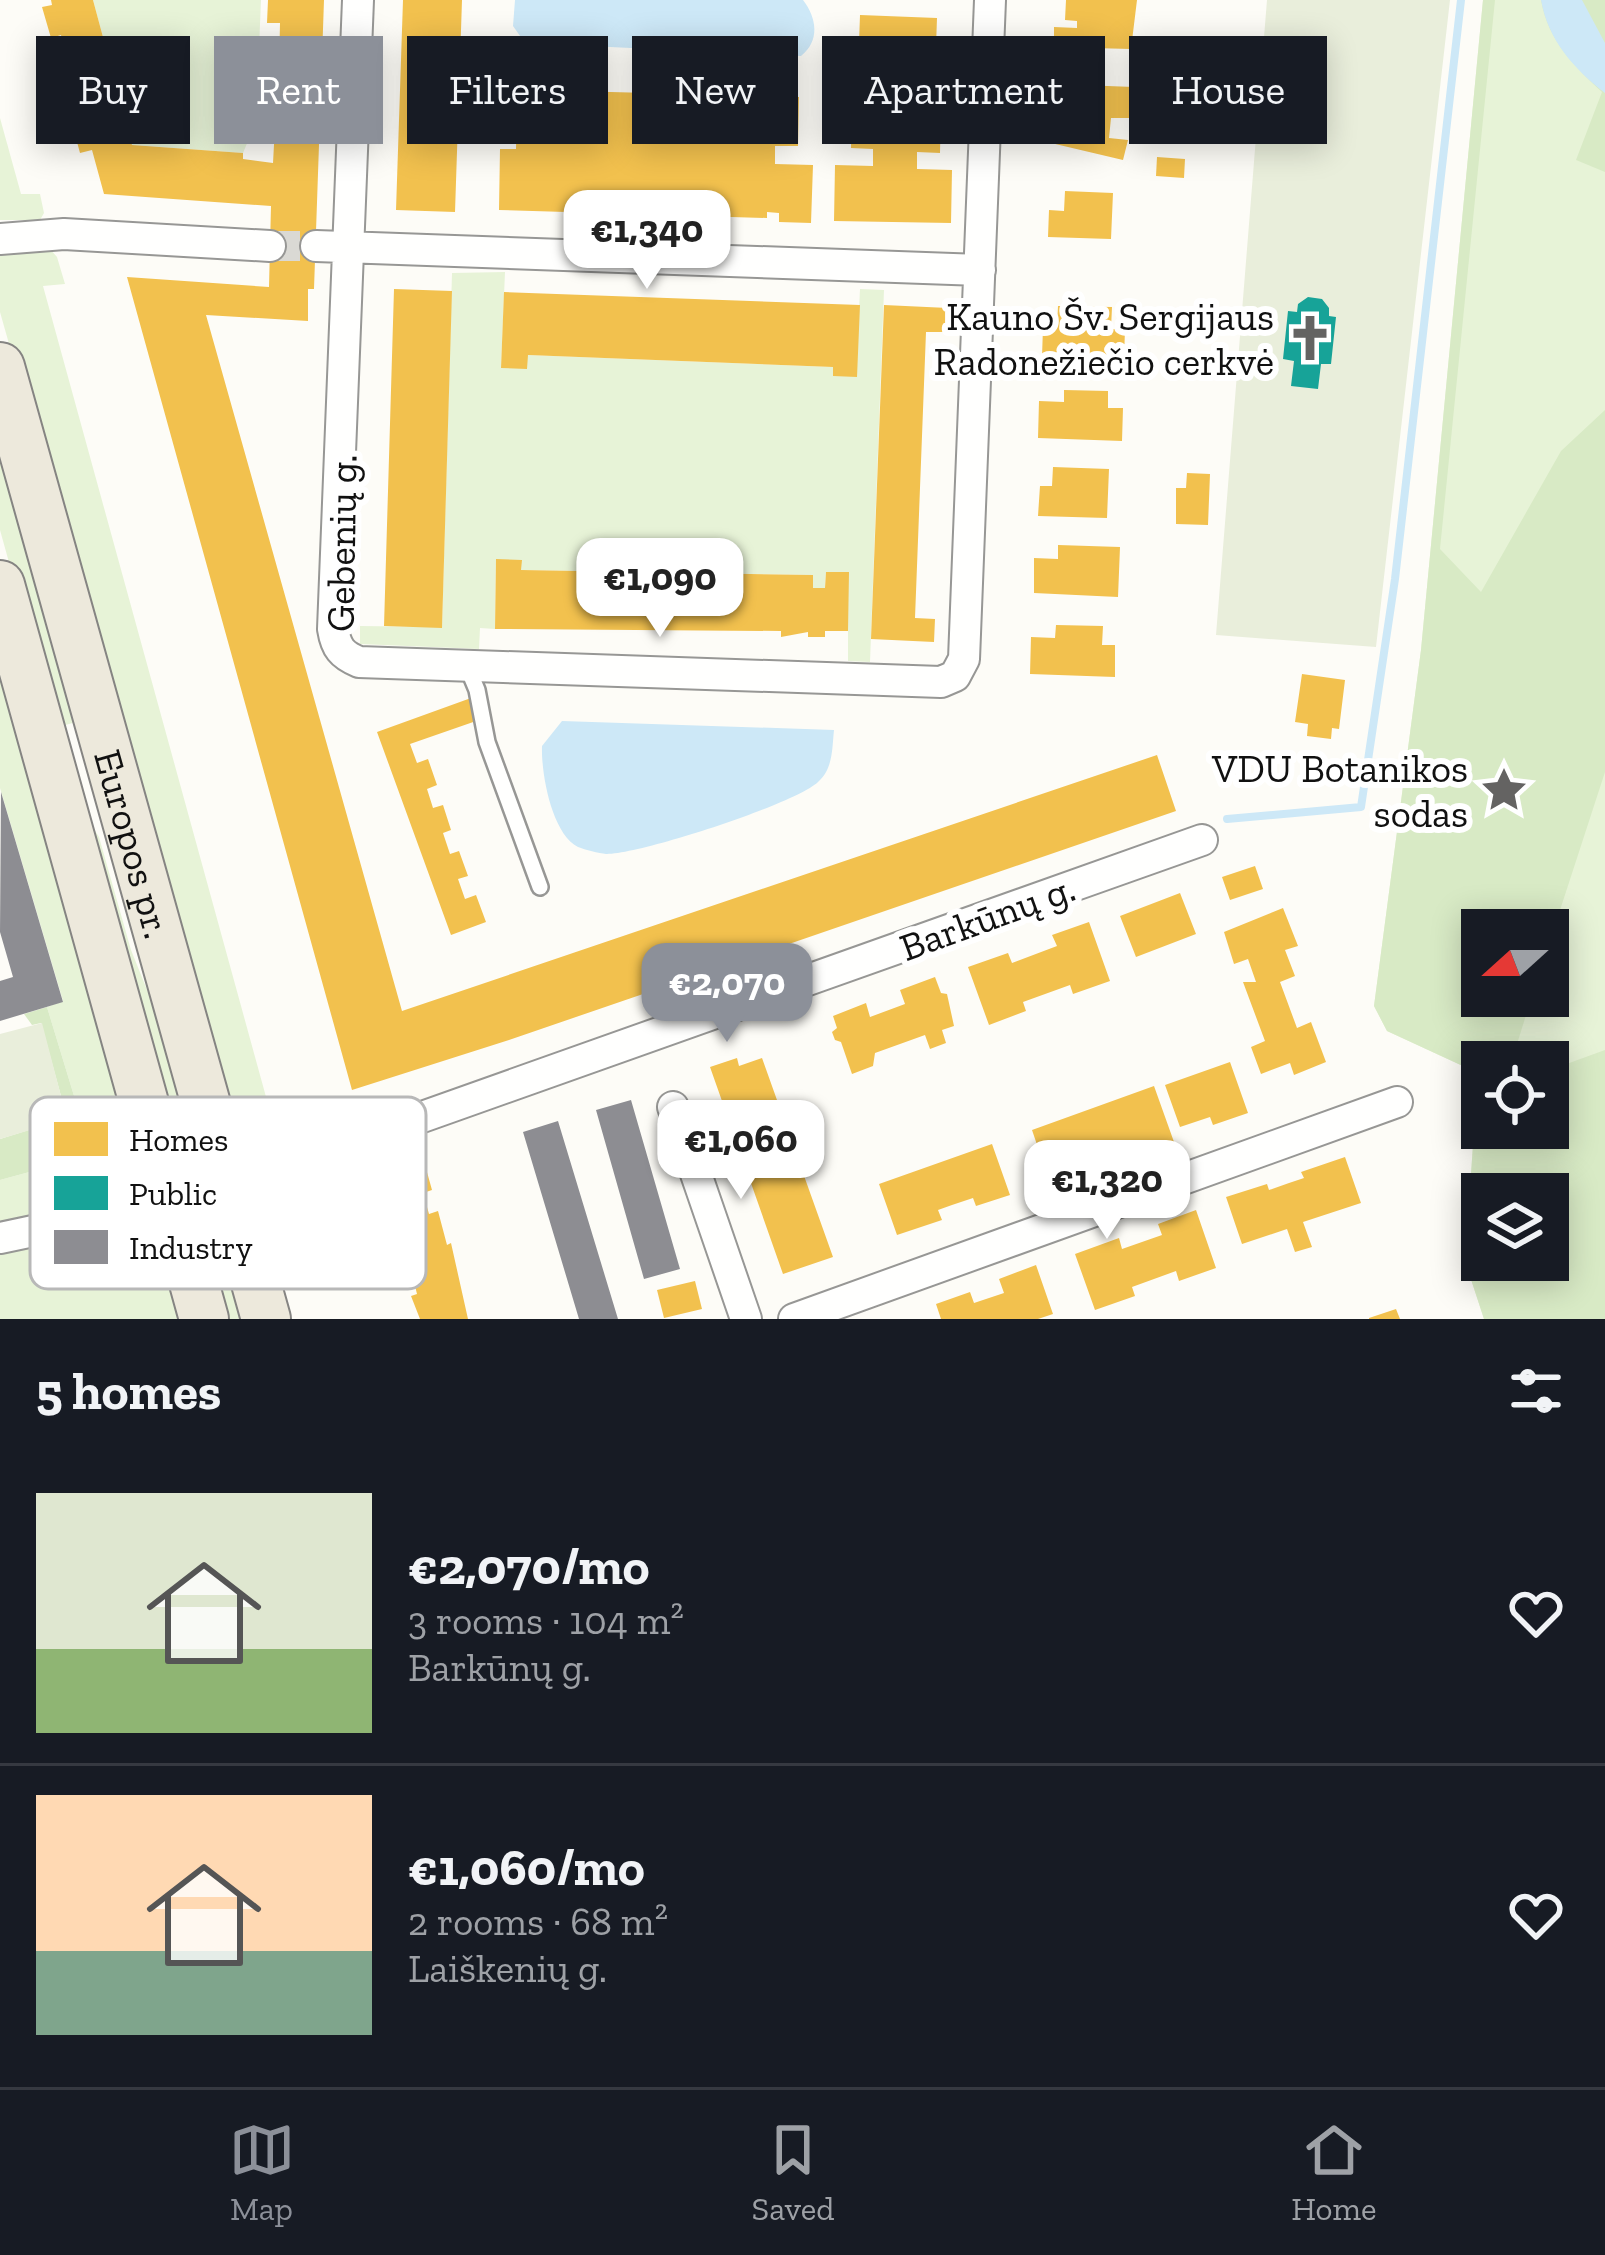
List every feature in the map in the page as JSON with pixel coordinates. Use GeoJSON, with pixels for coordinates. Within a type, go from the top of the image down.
{"type":"FeatureCollection","features":[{"type":"Feature","properties":{"kind":"main road","name":"Europos pr."},"geometry":{"type":"LineString","coordinates":[[0,367],[204,1097]]}},
{"type":"Feature","properties":{"kind":"main road","name":"Europos pr."},"geometry":{"type":"LineString","coordinates":[[0,585],[143,1097]]}},
{"type":"Feature","properties":{"kind":"main road"},"geometry":{"type":"LineString","coordinates":[[61,806],[86,799],[109,806],[128,821]]}},
{"type":"Feature","properties":{"kind":"main road","name":"Europos pr."},"geometry":{"type":"LineString","coordinates":[[196,1289],[204,1319]]}},
{"type":"Feature","properties":{"kind":"main road","name":"Europos pr."},"geometry":{"type":"LineString","coordinates":[[258,1289],[266,1319]]}},
{"type":"Feature","properties":{"kind":"street","name":"Gebenių g."},"geometry":{"type":"LineString","coordinates":[[358,0],[336,646],[344,656],[359,662],[941,682],[955,676],[964,659],[990,0]]}},
{"type":"Feature","properties":{"kind":"street"},"geometry":{"type":"LineString","coordinates":[[0,238],[64,234],[270,246]]}},
{"type":"Feature","properties":{"kind":"street"},"geometry":{"type":"LineString","coordinates":[[316,246],[980,270]]}},
{"type":"Feature","properties":{"kind":"street","name":"Barkūnų g."},"geometry":{"type":"LineString","coordinates":[[426,1116],[1202,841]]}},
{"type":"Feature","properties":{"kind":"street"},"geometry":{"type":"LineString","coordinates":[[794,1319],[1397,1102]]}},
{"type":"Feature","properties":{"kind":"street"},"geometry":{"type":"LineString","coordinates":[[673,1107],[746,1319]]}},
{"type":"Feature","properties":{"kind":"street"},"geometry":{"type":"LineString","coordinates":[[0,1238],[30,1232]]}},
{"type":"Feature","properties":{"kind":"lane"},"geometry":{"type":"LineString","coordinates":[[467,666],[488,742],[540,887]]}},
{"type":"Feature","properties":{"kind":"green space"},"geometry":{"type":"Polygon","coordinates":[[[93,0],[261,0],[260,36],[214,36],[214,144],[247,144],[243,153],[132,145],[190,144],[190,36],[103,36],[93,0]]]}},
{"type":"Feature","properties":{"kind":"green space"},"geometry":{"type":"Polygon","coordinates":[[[1267,0],[1450,0],[1376,647],[1216,635],[1255,144],[1327,144],[1327,36],[1264,36],[1267,0]]]}},
{"type":"Feature","properties":{"kind":"green space","name":"VDU Botanikos sodas"},"geometry":{"type":"Polygon","coordinates":[[[1483,0],[1605,0],[1605,1319],[1484,1319],[1472,1281],[1569,1281],[1569,1173],[1471,1173],[1473,1149],[1569,1149],[1569,1041],[1461,1041],[1461,1065],[1387,1031],[1374,1006],[1421,650],[1483,0]]]}},
{"type":"Feature","properties":{"kind":"green space"},"geometry":{"type":"Polygon","coordinates":[[[1483,0],[1495,0],[1440,549],[1481,592],[1561,451],[1605,410],[1605,772],[1560,909],[1461,909],[1461,1017],[1525,1017],[1518,1041],[1461,1041],[1461,1065],[1387,1031],[1374,1006],[1421,650],[1483,0]]]}},
{"type":"Feature","properties":{"kind":"green space"},"geometry":{"type":"Polygon","coordinates":[[[1541,0],[1605,0],[1605,172],[1576,160],[1602,92],[1556,40],[1541,0]]]}},
{"type":"Feature","properties":{"kind":"green space"},"geometry":{"type":"Polygon","coordinates":[[[0,118],[21,194],[40,194],[44,213],[40,220],[0,220],[0,118]]]}},
{"type":"Feature","properties":{"kind":"green space"},"geometry":{"type":"Polygon","coordinates":[[[50,249],[57,257],[65,284],[43,286],[266,1097],[222,1097],[0,312],[0,255],[9,250],[50,249]]]}},
{"type":"Feature","properties":{"kind":"green space"},"geometry":{"type":"Polygon","coordinates":[[[505,272],[501,367],[528,355],[833,367],[856,377],[860,289],[884,290],[870,662],[848,661],[848,572],[826,572],[825,588],[813,588],[813,575],[521,570],[521,560],[496,560],[495,629],[480,628],[479,649],[360,644],[360,626],[442,627],[452,273],[505,272]]]}},
{"type":"Feature","properties":{"kind":"green space"},"geometry":{"type":"Polygon","coordinates":[[[0,425],[83,720],[55,728],[0,530],[0,425]]]}},
{"type":"Feature","properties":{"kind":"green space"},"geometry":{"type":"Polygon","coordinates":[[[0,646],[124,1097],[74,1097],[47,1007],[63,1001],[0,788],[0,646]]]}},
{"type":"Feature","properties":{"kind":"green space"},"geometry":{"type":"Polygon","coordinates":[[[92,826],[131,950],[182,1077],[186,1097],[167,1097],[92,826]]]}},
{"type":"Feature","properties":{"kind":"green space"},"geometry":{"type":"Polygon","coordinates":[[[47,1007],[74,1097],[61,1097],[41,1023],[32,1025],[24,1014],[47,1007]]]}},
{"type":"Feature","properties":{"kind":"green space"},"geometry":{"type":"Polygon","coordinates":[[[42,1023],[61,1097],[30,1097],[30,1130],[0,1139],[0,1034],[42,1023]]]}},
{"type":"Feature","properties":{"kind":"green space"},"geometry":{"type":"Polygon","coordinates":[[[1605,1050],[1605,1319],[1484,1319],[1472,1281],[1569,1281],[1569,1173],[1471,1173],[1473,1149],[1569,1149],[1569,1063],[1605,1050]]]}},
{"type":"Feature","properties":{"kind":"green space"},"geometry":{"type":"Polygon","coordinates":[[[30,1130],[30,1172],[0,1180],[0,1139],[30,1130]]]}},
{"type":"Feature","properties":{"kind":"green space"},"geometry":{"type":"Polygon","coordinates":[[[30,1172],[30,1220],[0,1227],[0,1180],[30,1172]]]}},
{"type":"Feature","properties":{"kind":"green space"},"geometry":{"type":"Polygon","coordinates":[[[30,1247],[30,1289],[177,1289],[185,1319],[0,1319],[0,1254],[30,1247]]]}},
{"type":"Feature","properties":{"kind":"green space"},"geometry":{"type":"Polygon","coordinates":[[[213,1289],[239,1289],[249,1319],[219,1319],[213,1289]]]}},
{"type":"Feature","properties":{"kind":"water"},"geometry":{"type":"Polygon","coordinates":[[[515,0],[803,0],[814,22],[814,36],[801,56],[798,36],[632,36],[632,48],[608,47],[608,36],[520,36],[513,26],[515,0]]]}},
{"type":"Feature","properties":{"kind":"water"},"geometry":{"type":"Polygon","coordinates":[[[1541,0],[1582,0],[1605,43],[1605,93],[1564,52],[1541,0]]]}},
{"type":"Feature","properties":{"kind":"water"},"geometry":{"type":"Polygon","coordinates":[[[562,721],[834,730],[827,771],[804,791],[715,827],[606,854],[569,840],[550,802],[542,746],[562,721]]]}},
{"type":"Feature","properties":{"kind":"building: Homes"},"geometry":{"type":"Polygon","coordinates":[[[51,0],[93,0],[103,36],[50,36],[42,7],[52,5],[51,0]]]}},
{"type":"Feature","properties":{"kind":"building: Homes"},"geometry":{"type":"Polygon","coordinates":[[[268,0],[324,0],[323,36],[280,36],[280,23],[267,23],[268,0]]]}},
{"type":"Feature","properties":{"kind":"building: Homes"},"geometry":{"type":"Polygon","coordinates":[[[403,0],[462,0],[461,36],[407,36],[407,144],[457,144],[455,212],[396,210],[403,0]]]}},
{"type":"Feature","properties":{"kind":"building: Homes"},"geometry":{"type":"Polygon","coordinates":[[[1066,0],[1137,0],[1129,49],[1105,48],[1105,36],[1054,36],[1054,27],[1077,28],[1077,21],[1065,20],[1066,0]]]}},
{"type":"Feature","properties":{"kind":"building: Homes"},"geometry":{"type":"Polygon","coordinates":[[[860,15],[937,18],[936,36],[859,36],[860,15]]]}},
{"type":"Feature","properties":{"kind":"building: Homes"},"geometry":{"type":"Polygon","coordinates":[[[1105,86],[1129,87],[1129,118],[1111,118],[1109,138],[1128,140],[1123,160],[1055,144],[1105,144],[1105,86]]]}},
{"type":"Feature","properties":{"kind":"building: Homes"},"geometry":{"type":"Polygon","coordinates":[[[608,92],[632,93],[632,144],[798,144],[799,97],[798,146],[775,146],[775,164],[813,165],[811,223],[779,222],[779,213],[767,212],[767,218],[499,210],[500,149],[516,149],[516,144],[608,144],[608,92]]]}},
{"type":"Feature","properties":{"kind":"building: Homes"},"geometry":{"type":"Polygon","coordinates":[[[78,144],[132,144],[243,153],[243,159],[273,163],[274,144],[319,144],[314,289],[308,289],[308,321],[206,315],[402,1011],[1157,755],[1176,811],[352,1090],[127,277],[269,287],[271,206],[104,194],[92,150],[80,153],[78,144]]]}},
{"type":"Feature","properties":{"kind":"building: Homes"},"geometry":{"type":"Polygon","coordinates":[[[851,144],[940,144],[940,153],[917,152],[917,169],[952,170],[951,223],[834,221],[835,165],[873,166],[873,149],[851,148],[851,144]]]}},
{"type":"Feature","properties":{"kind":"building: Homes"},"geometry":{"type":"Polygon","coordinates":[[[1157,157],[1185,159],[1184,178],[1156,176],[1157,157]]]}},
{"type":"Feature","properties":{"kind":"building: Homes"},"geometry":{"type":"Polygon","coordinates":[[[1065,191],[1113,193],[1111,239],[1048,237],[1049,210],[1064,211],[1065,191]]]}},
{"type":"Feature","properties":{"kind":"building: Homes"},"geometry":{"type":"Polygon","coordinates":[[[394,289],[452,291],[442,628],[384,626],[394,289]]]}},
{"type":"Feature","properties":{"kind":"building: Homes"},"geometry":{"type":"Polygon","coordinates":[[[504,292],[860,305],[857,377],[833,376],[833,367],[528,355],[527,369],[501,368],[504,292]]]}},
{"type":"Feature","properties":{"kind":"building: Homes"},"geometry":{"type":"Polygon","coordinates":[[[884,305],[948,308],[947,332],[926,332],[915,618],[935,619],[934,642],[871,639],[884,305]]]}},
{"type":"Feature","properties":{"kind":"building: Homes"},"geometry":{"type":"Polygon","coordinates":[[[1058,306],[1112,307],[1111,329],[1125,329],[1124,359],[1042,357],[1043,327],[1057,327],[1058,306]]]}},
{"type":"Feature","properties":{"kind":"building: Homes"},"geometry":{"type":"Polygon","coordinates":[[[1064,390],[1108,391],[1108,408],[1123,408],[1122,441],[1038,438],[1039,401],[1064,402],[1064,390]]]}},
{"type":"Feature","properties":{"kind":"building: Homes"},"geometry":{"type":"Polygon","coordinates":[[[1053,467],[1109,469],[1107,518],[1038,516],[1040,486],[1052,486],[1053,467]]]}},
{"type":"Feature","properties":{"kind":"building: Homes"},"geometry":{"type":"Polygon","coordinates":[[[1187,473],[1210,474],[1208,525],[1176,524],[1176,488],[1186,488],[1187,473]]]}},
{"type":"Feature","properties":{"kind":"building: Homes"},"geometry":{"type":"Polygon","coordinates":[[[1058,545],[1120,547],[1118,597],[1034,593],[1034,558],[1058,559],[1058,545]]]}},
{"type":"Feature","properties":{"kind":"building: Homes"},"geometry":{"type":"Polygon","coordinates":[[[496,559],[522,560],[521,570],[813,575],[813,588],[825,588],[826,572],[849,572],[848,631],[825,631],[825,637],[808,637],[808,632],[781,637],[781,631],[495,629],[496,559]]]}},
{"type":"Feature","properties":{"kind":"building: Homes"},"geometry":{"type":"Polygon","coordinates":[[[1056,625],[1103,626],[1102,645],[1115,645],[1115,677],[1030,674],[1031,637],[1055,638],[1056,625]]]}},
{"type":"Feature","properties":{"kind":"building: Homes"},"geometry":{"type":"Polygon","coordinates":[[[1302,674],[1345,680],[1339,729],[1332,728],[1331,739],[1307,736],[1308,724],[1295,722],[1302,674]]]}},
{"type":"Feature","properties":{"kind":"building: Homes"},"geometry":{"type":"Polygon","coordinates":[[[471,698],[479,720],[410,744],[417,763],[428,759],[437,785],[427,789],[433,808],[443,805],[451,830],[443,833],[450,854],[459,851],[468,876],[458,879],[465,899],[476,895],[486,922],[451,935],[377,732],[471,698]]]}},
{"type":"Feature","properties":{"kind":"building: Homes"},"geometry":{"type":"Polygon","coordinates":[[[1255,866],[1263,889],[1230,900],[1222,877],[1255,866]]]}},
{"type":"Feature","properties":{"kind":"building: Homes"},"geometry":{"type":"Polygon","coordinates":[[[1180,893],[1196,934],[1136,957],[1120,916],[1180,893]]]}},
{"type":"Feature","properties":{"kind":"building: Homes"},"geometry":{"type":"Polygon","coordinates":[[[1283,908],[1298,946],[1285,950],[1295,976],[1280,982],[1297,1028],[1311,1022],[1326,1062],[1294,1075],[1290,1063],[1261,1074],[1251,1047],[1265,1041],[1243,982],[1256,982],[1248,959],[1234,964],[1224,932],[1283,908]]]}},
{"type":"Feature","properties":{"kind":"building: Homes"},"geometry":{"type":"Polygon","coordinates":[[[1089,922],[1110,981],[1073,994],[1070,985],[1023,1002],[1026,1011],[989,1025],[968,967],[1008,953],[1012,963],[1057,946],[1052,935],[1089,922]]]}},
{"type":"Feature","properties":{"kind":"building: Homes"},"geometry":{"type":"Polygon","coordinates":[[[935,977],[941,993],[947,994],[954,1026],[942,1030],[946,1043],[930,1049],[925,1035],[875,1053],[873,1066],[852,1074],[841,1042],[832,1032],[837,1028],[833,1016],[866,1003],[870,1017],[905,1004],[900,990],[935,977]]]}},
{"type":"Feature","properties":{"kind":"building: Homes"},"geometry":{"type":"Polygon","coordinates":[[[737,1058],[739,1066],[762,1058],[833,1257],[783,1274],[710,1067],[737,1058]]]}},
{"type":"Feature","properties":{"kind":"building: Homes"},"geometry":{"type":"Polygon","coordinates":[[[1230,1062],[1248,1113],[1213,1125],[1210,1117],[1180,1127],[1165,1085],[1230,1062]]]}},
{"type":"Feature","properties":{"kind":"building: Homes"},"geometry":{"type":"Polygon","coordinates":[[[1154,1086],[1174,1142],[1129,1158],[1124,1142],[1090,1154],[1093,1164],[1049,1180],[1032,1130],[1154,1086]]]}},
{"type":"Feature","properties":{"kind":"building: Homes"},"geometry":{"type":"Polygon","coordinates":[[[992,1144],[1010,1195],[976,1206],[973,1198],[952,1205],[938,1210],[942,1220],[897,1235],[879,1184],[992,1144]]]}},
{"type":"Feature","properties":{"kind":"building: Homes"},"geometry":{"type":"Polygon","coordinates":[[[1345,1157],[1361,1203],[1303,1222],[1312,1247],[1295,1252],[1287,1229],[1242,1244],[1226,1197],[1267,1184],[1269,1190],[1304,1178],[1301,1172],[1345,1157]]]}},
{"type":"Feature","properties":{"kind":"building: Homes"},"geometry":{"type":"Polygon","coordinates":[[[426,1204],[429,1214],[438,1211],[447,1245],[451,1243],[468,1319],[420,1319],[411,1296],[417,1294],[416,1289],[426,1289],[426,1204]]]}},
{"type":"Feature","properties":{"kind":"building: Homes"},"geometry":{"type":"Polygon","coordinates":[[[1196,1210],[1216,1268],[1179,1281],[1176,1271],[1132,1287],[1135,1296],[1095,1310],[1075,1254],[1119,1238],[1122,1249],[1162,1235],[1158,1224],[1196,1210]]]}},
{"type":"Feature","properties":{"kind":"building: Homes"},"geometry":{"type":"Polygon","coordinates":[[[1036,1265],[1053,1314],[1038,1319],[941,1319],[936,1304],[970,1292],[974,1303],[1004,1293],[999,1279],[1036,1265]]]}},
{"type":"Feature","properties":{"kind":"building: Homes"},"geometry":{"type":"Polygon","coordinates":[[[695,1281],[702,1309],[664,1318],[657,1290],[695,1281]]]}},
{"type":"Feature","properties":{"kind":"building: Homes"},"geometry":{"type":"Polygon","coordinates":[[[1396,1309],[1400,1319],[1369,1319],[1369,1318],[1396,1309]]]}},
{"type":"Feature","properties":{"kind":"building: Public","name":"Kauno Šv. Sergijaus Radonežiečio cerkvė"},"geometry":{"type":"Polygon","coordinates":[[[1308,297],[1322,299],[1329,316],[1336,317],[1331,364],[1321,364],[1318,389],[1291,386],[1294,361],[1283,359],[1288,311],[1297,312],[1298,304],[1308,297]]]}},
{"type":"Feature","properties":{"kind":"building: Industry"},"geometry":{"type":"Polygon","coordinates":[[[1,792],[63,1002],[0,1021],[0,981],[13,977],[0,932],[1,792]]]}},
{"type":"Feature","properties":{"kind":"building: Industry"},"geometry":{"type":"Polygon","coordinates":[[[631,1100],[680,1269],[644,1279],[596,1110],[631,1100]]]}},
{"type":"Feature","properties":{"kind":"building: Industry"},"geometry":{"type":"Polygon","coordinates":[[[558,1121],[618,1319],[579,1319],[523,1132],[558,1121]]]}},
{"type":"Feature","properties":{"kind":"waterway"},"geometry":{"type":"LineString","coordinates":[[1227,819],[1361,807],[1395,579],[1461,0]]}},
{"type":"Feature","properties":{"kind":"tunnel"},"geometry":{"type":"LineString","coordinates":[[270,246],[316,246]]}},
{"type":"Feature","properties":{"kind":"place","name":"Kauno Šv. Sergijaus Radonežiečio cerkvė"},"geometry":{"type":"Point","coordinates":[1310,338]}},
{"type":"Feature","properties":{"kind":"place","name":"VDU Botanikos sodas"},"geometry":{"type":"Point","coordinates":[1504,790]}}]}
